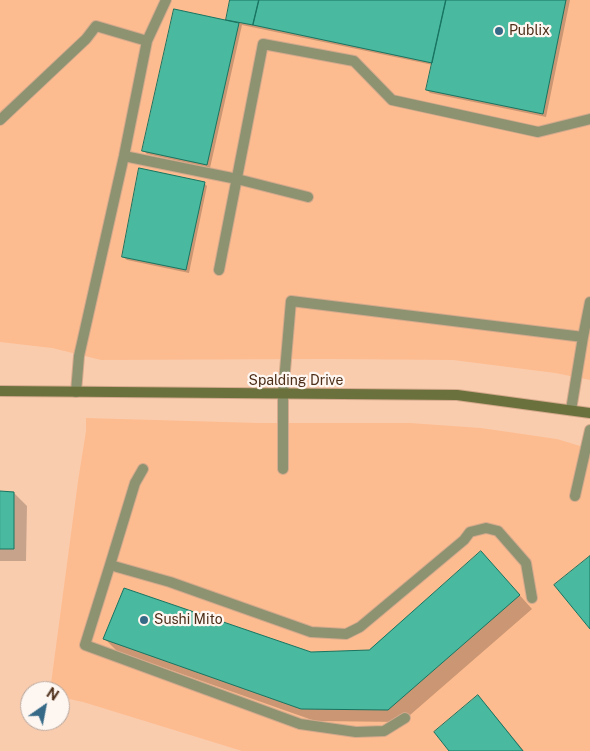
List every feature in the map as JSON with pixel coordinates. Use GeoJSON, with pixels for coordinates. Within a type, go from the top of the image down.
{"type":"FeatureCollection","features":[{"type":"Feature","properties":{"kind":"main road","name":"Spalding Drive"},"geometry":{"type":"LineString","coordinates":[[0,391],[457,395],[590,413]]}},
{"type":"Feature","properties":{"kind":"lane"},"geometry":{"type":"LineString","coordinates":[[76,392],[79,356],[124,156],[147,42],[166,0]]}},
{"type":"Feature","properties":{"kind":"lane"},"geometry":{"type":"LineString","coordinates":[[0,120],[86,40],[96,26],[147,42]]}},
{"type":"Feature","properties":{"kind":"lane"},"geometry":{"type":"LineString","coordinates":[[219,270],[262,44],[354,61],[392,100],[538,132],[590,119]]}},
{"type":"Feature","properties":{"kind":"lane"},"geometry":{"type":"LineString","coordinates":[[124,156],[237,179],[308,197]]}},
{"type":"Feature","properties":{"kind":"lane"},"geometry":{"type":"LineString","coordinates":[[283,469],[283,394],[290,301],[582,337]]}},
{"type":"Feature","properties":{"kind":"lane"},"geometry":{"type":"LineString","coordinates":[[570,410],[590,302]]}},
{"type":"Feature","properties":{"kind":"lane"},"geometry":{"type":"LineString","coordinates":[[575,496],[590,430]]}},
{"type":"Feature","properties":{"kind":"lane"},"geometry":{"type":"LineString","coordinates":[[143,469],[135,483],[85,645],[300,724],[356,732],[384,731],[405,718]]}},
{"type":"Feature","properties":{"kind":"lane"},"geometry":{"type":"LineString","coordinates":[[110,565],[170,582],[311,632],[346,634],[360,627],[464,540],[470,532],[486,528],[498,531],[526,563],[532,598]]}},
{"type":"Feature","properties":{"kind":"shaded area"},"geometry":{"type":"Polygon","coordinates":[[[0,0],[590,0],[590,380],[555,373],[453,360],[101,360],[52,348],[0,342],[0,0]]]}},
{"type":"Feature","properties":{"kind":"shaded area"},"geometry":{"type":"Polygon","coordinates":[[[86,418],[259,423],[410,423],[481,428],[557,439],[590,449],[590,751],[242,751],[70,699],[70,681],[51,681],[86,431],[86,418]]]}},
{"type":"Feature","properties":{"kind":"building"},"geometry":{"type":"Polygon","coordinates":[[[230,0],[259,0],[253,25],[226,20],[230,0]]]}},
{"type":"Feature","properties":{"kind":"building"},"geometry":{"type":"Polygon","coordinates":[[[259,0],[446,0],[432,63],[253,25],[259,0]]]}},
{"type":"Feature","properties":{"kind":"building","name":"Publix"},"geometry":{"type":"Polygon","coordinates":[[[446,0],[566,0],[543,114],[426,90],[446,0]]]}},
{"type":"Feature","properties":{"kind":"building"},"geometry":{"type":"Polygon","coordinates":[[[174,9],[239,23],[207,165],[142,151],[174,9]]]}},
{"type":"Feature","properties":{"kind":"building"},"geometry":{"type":"Polygon","coordinates":[[[139,168],[205,182],[186,270],[122,257],[139,168]]]}},
{"type":"Feature","properties":{"kind":"building"},"geometry":{"type":"Polygon","coordinates":[[[0,491],[14,492],[14,549],[0,549],[0,491]]]}},
{"type":"Feature","properties":{"kind":"building"},"geometry":{"type":"Polygon","coordinates":[[[481,551],[520,595],[388,710],[301,709],[103,639],[124,588],[311,652],[369,650],[481,551]]]}},
{"type":"Feature","properties":{"kind":"building"},"geometry":{"type":"Polygon","coordinates":[[[590,556],[590,629],[554,585],[590,556]]]}},
{"type":"Feature","properties":{"kind":"building"},"geometry":{"type":"Polygon","coordinates":[[[478,695],[523,751],[449,751],[434,732],[478,695]]]}},
{"type":"Feature","properties":{"kind":"place","name":"Publix"},"geometry":{"type":"Point","coordinates":[499,31]}},
{"type":"Feature","properties":{"kind":"place","name":"Sushi Mito"},"geometry":{"type":"Point","coordinates":[144,620]}}]}
